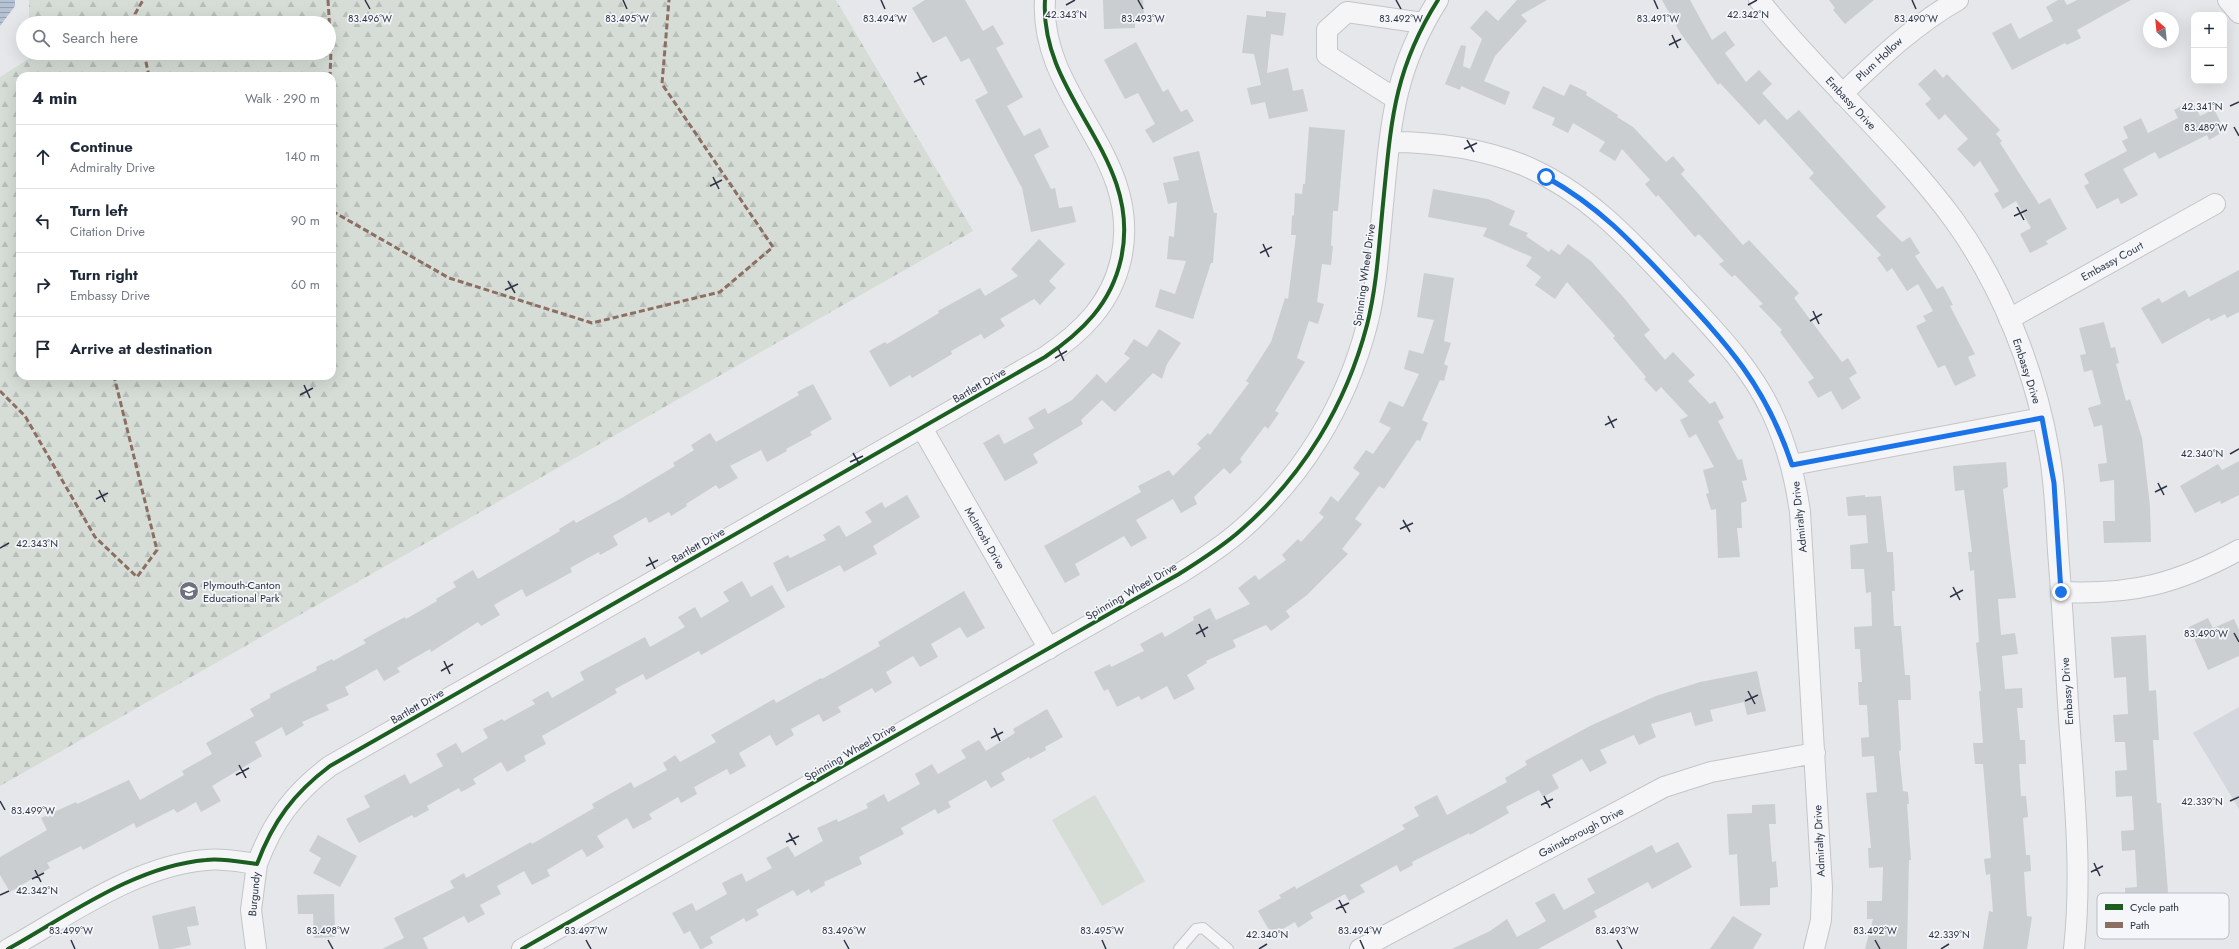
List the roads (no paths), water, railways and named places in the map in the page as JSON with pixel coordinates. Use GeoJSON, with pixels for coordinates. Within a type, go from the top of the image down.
{"type":"FeatureCollection","features":[{"type":"Feature","properties":{"kind":"street","name":"Bartlett Drive"},"geometry":{"type":"LineString","coordinates":[[257,864],[267,839],[282,813],[304,788],[330,766],[1045,357],[1068,342],[1088,323],[1100,309],[1111,290],[1119,269],[1125,230],[1120,191],[1110,165],[1059,70],[1047,34],[1045,0]]}},
{"type":"Feature","properties":{"kind":"street","name":"Spinning Wheel Drive"},"geometry":{"type":"LineString","coordinates":[[533,946],[1179,574],[1219,548],[1268,504],[1310,453],[1330,421],[1346,387],[1367,324],[1378,257],[1396,99],[1410,51],[1423,23],[1438,0]]}},
{"type":"Feature","properties":{"kind":"street","name":"Embassy Drive"},"geometry":{"type":"LineString","coordinates":[[1759,0],[1780,26],[1842,94],[1915,171],[1954,221],[1984,267],[2009,319],[2024,356],[2042,418],[2054,483],[2076,824],[2077,895],[2074,949]]}},
{"type":"Feature","properties":{"kind":"street","name":"Plum Hollow"},"geometry":{"type":"LineString","coordinates":[[1842,94],[1902,37],[1934,14],[1958,0]]}},
{"type":"Feature","properties":{"kind":"street"},"geometry":{"type":"LineString","coordinates":[[2228,0],[2239,12]]}},
{"type":"Feature","properties":{"kind":"street"},"geometry":{"type":"LineString","coordinates":[[1396,99],[1327,54],[1327,30],[1347,12],[1423,23]]}},
{"type":"Feature","properties":{"kind":"street","name":"Admiralty Drive"},"geometry":{"type":"LineString","coordinates":[[1390,142],[1442,144],[1500,157],[1546,177],[1596,209],[1622,231],[1736,356],[1755,383],[1772,412],[1792,465],[1800,512],[1822,888],[1821,920],[1814,949]]}},
{"type":"Feature","properties":{"kind":"street","name":"Embassy Court"},"geometry":{"type":"LineString","coordinates":[[2009,319],[2215,204]]}},
{"type":"Feature","properties":{"kind":"street"},"geometry":{"type":"LineString","coordinates":[[1792,465],[2042,418]]}},
{"type":"Feature","properties":{"kind":"street","name":"McIntosh Drive"},"geometry":{"type":"LineString","coordinates":[[922,428],[1049,649]]}},
{"type":"Feature","properties":{"kind":"street"},"geometry":{"type":"LineString","coordinates":[[2061,592],[2092,593],[2130,591],[2160,585],[2197,572],[2239,550]]}},
{"type":"Feature","properties":{"kind":"street","name":"Gainsborough Drive"},"geometry":{"type":"LineString","coordinates":[[1360,949],[1664,787],[1711,772],[1815,753]]}},
{"type":"Feature","properties":{"kind":"street"},"geometry":{"type":"LineString","coordinates":[[8,949],[120,885],[152,871],[172,865],[207,860],[257,864]]}},
{"type":"Feature","properties":{"kind":"street","name":"Burgundy"},"geometry":{"type":"LineString","coordinates":[[256,949],[251,910],[257,864]]}},
{"type":"Feature","properties":{"kind":"lane"},"geometry":{"type":"LineString","coordinates":[[1179,949],[1196,929],[1203,928],[1228,949]]}},
{"type":"Feature","properties":{"kind":"water"},"geometry":{"type":"Polygon","coordinates":[[[0,0],[15,0],[15,6],[0,26],[0,0]]]}},
{"type":"Feature","properties":{"kind":"place","name":"Plymouth-Canton Educational Park"},"geometry":{"type":"Point","coordinates":[189,591]}}]}
